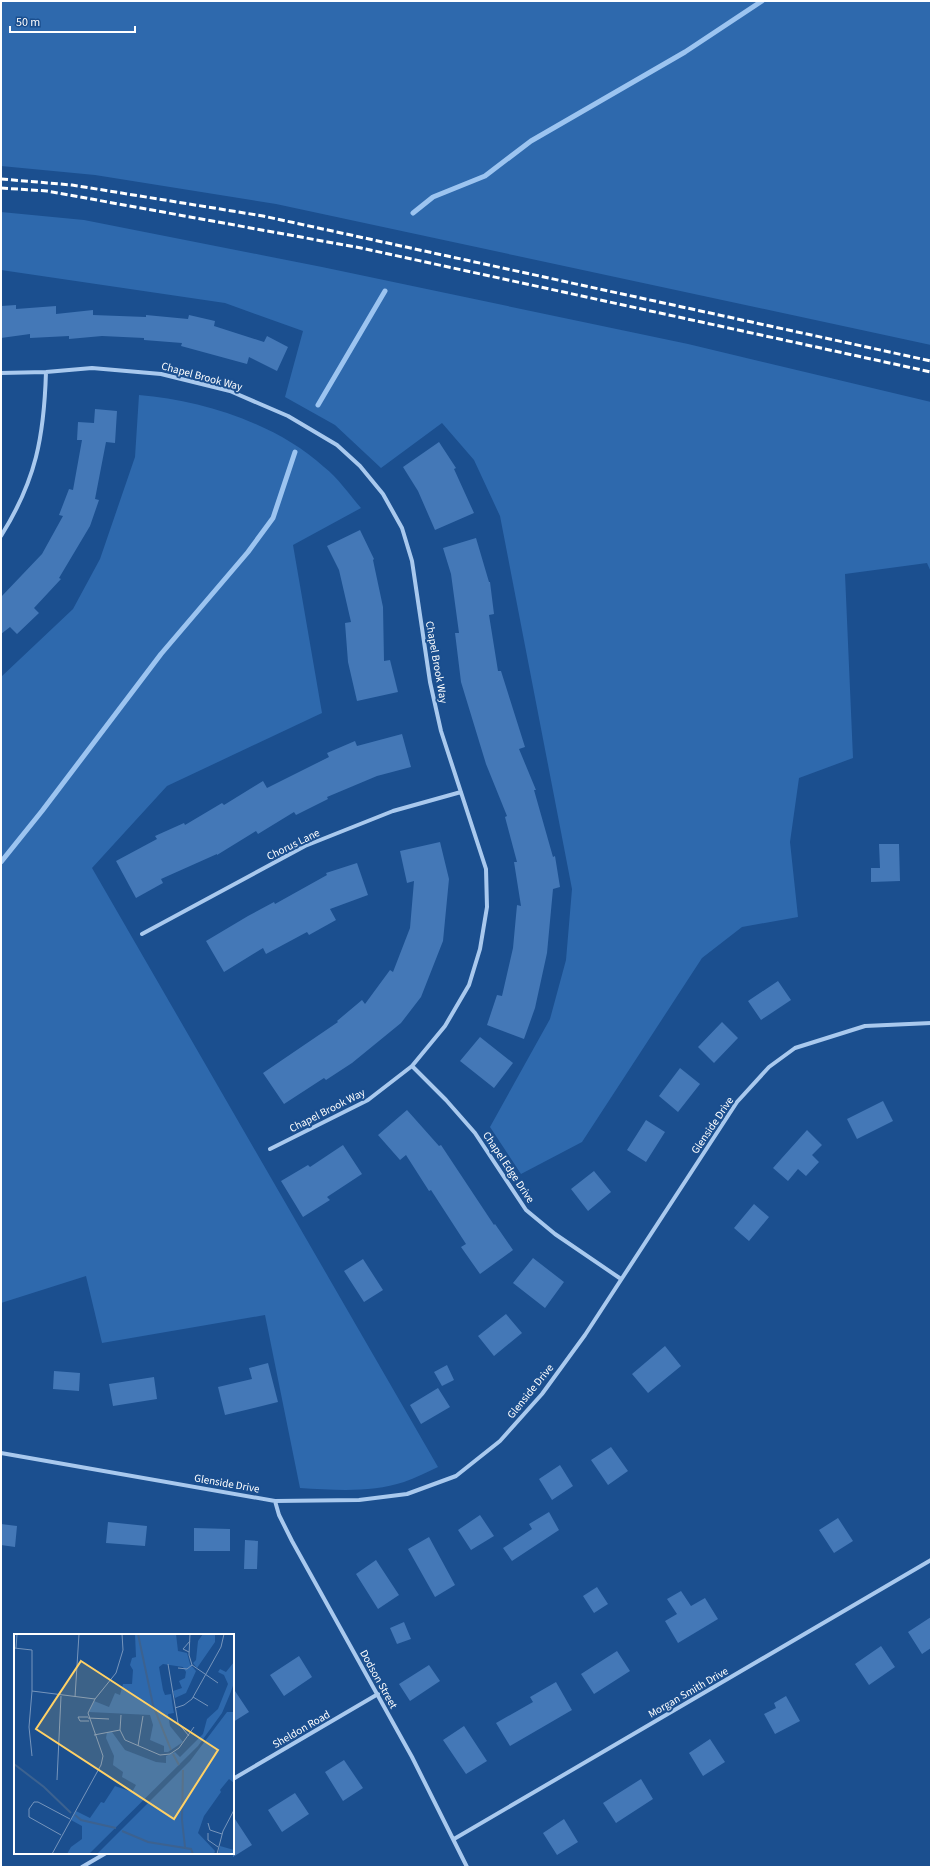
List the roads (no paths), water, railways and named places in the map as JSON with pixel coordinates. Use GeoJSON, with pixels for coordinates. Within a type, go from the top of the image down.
{"type":"FeatureCollection","features":[{"type":"Feature","properties":{"kind":"street","name":"Chapel Brook Way"},"geometry":{"type":"LineString","coordinates":[[1,374],[92,368],[161,374],[230,391],[288,416],[336,445],[360,466],[383,494],[402,528],[412,561],[430,682],[441,731],[486,869],[487,908],[480,949],[469,985],[445,1026],[412,1066],[368,1100],[270,1149]]}},
{"type":"Feature","properties":{"kind":"street"},"geometry":{"type":"LineString","coordinates":[[1,536],[16,511],[30,481],[39,448],[46,372]]}},
{"type":"Feature","properties":{"kind":"street","name":"Chorus Lane"},"geometry":{"type":"LineString","coordinates":[[142,934],[305,846],[393,811],[461,792]]}},
{"type":"Feature","properties":{"kind":"street","name":"Glenside Drive"},"geometry":{"type":"LineString","coordinates":[[1,1453],[275,1501],[359,1500],[407,1494],[456,1476],[500,1441],[542,1394],[585,1335],[737,1102],[769,1067],[795,1048],[865,1026],[931,1023]]}},
{"type":"Feature","properties":{"kind":"street","name":"Chapel Edge Drive"},"geometry":{"type":"LineString","coordinates":[[412,1066],[446,1100],[475,1133],[526,1210],[555,1234],[621,1279]]}},
{"type":"Feature","properties":{"kind":"street","name":"Dodson Street"},"geometry":{"type":"LineString","coordinates":[[275,1501],[278,1515],[378,1694],[454,1839],[467,1867]]}},
{"type":"Feature","properties":{"kind":"street","name":"Morgan Smith Drive"},"geometry":{"type":"LineString","coordinates":[[454,1839],[931,1560]]}},
{"type":"Feature","properties":{"kind":"street","name":"Sheldon Road"},"geometry":{"type":"LineString","coordinates":[[234,1778],[378,1694]]}},
{"type":"Feature","properties":{"kind":"street"},"geometry":{"type":"LineString","coordinates":[[82,1867],[104,1854]]}},
{"type":"Feature","properties":{"kind":"waterway"},"geometry":{"type":"LineString","coordinates":[[413,213],[433,197],[485,176],[531,141],[685,52],[762,1]]}},
{"type":"Feature","properties":{"kind":"waterway"},"geometry":{"type":"LineString","coordinates":[[318,405],[385,291]]}},
{"type":"Feature","properties":{"kind":"waterway"},"geometry":{"type":"LineString","coordinates":[[1,862],[42,811],[161,654],[248,552],[273,518],[295,452]]}},
{"type":"Feature","properties":{"kind":"railway"},"geometry":{"type":"LineString","coordinates":[[1,179],[72,185],[263,216],[931,361]]}},
{"type":"Feature","properties":{"kind":"railway"},"geometry":{"type":"LineString","coordinates":[[1,188],[47,191],[361,248],[931,372]]}}]}
